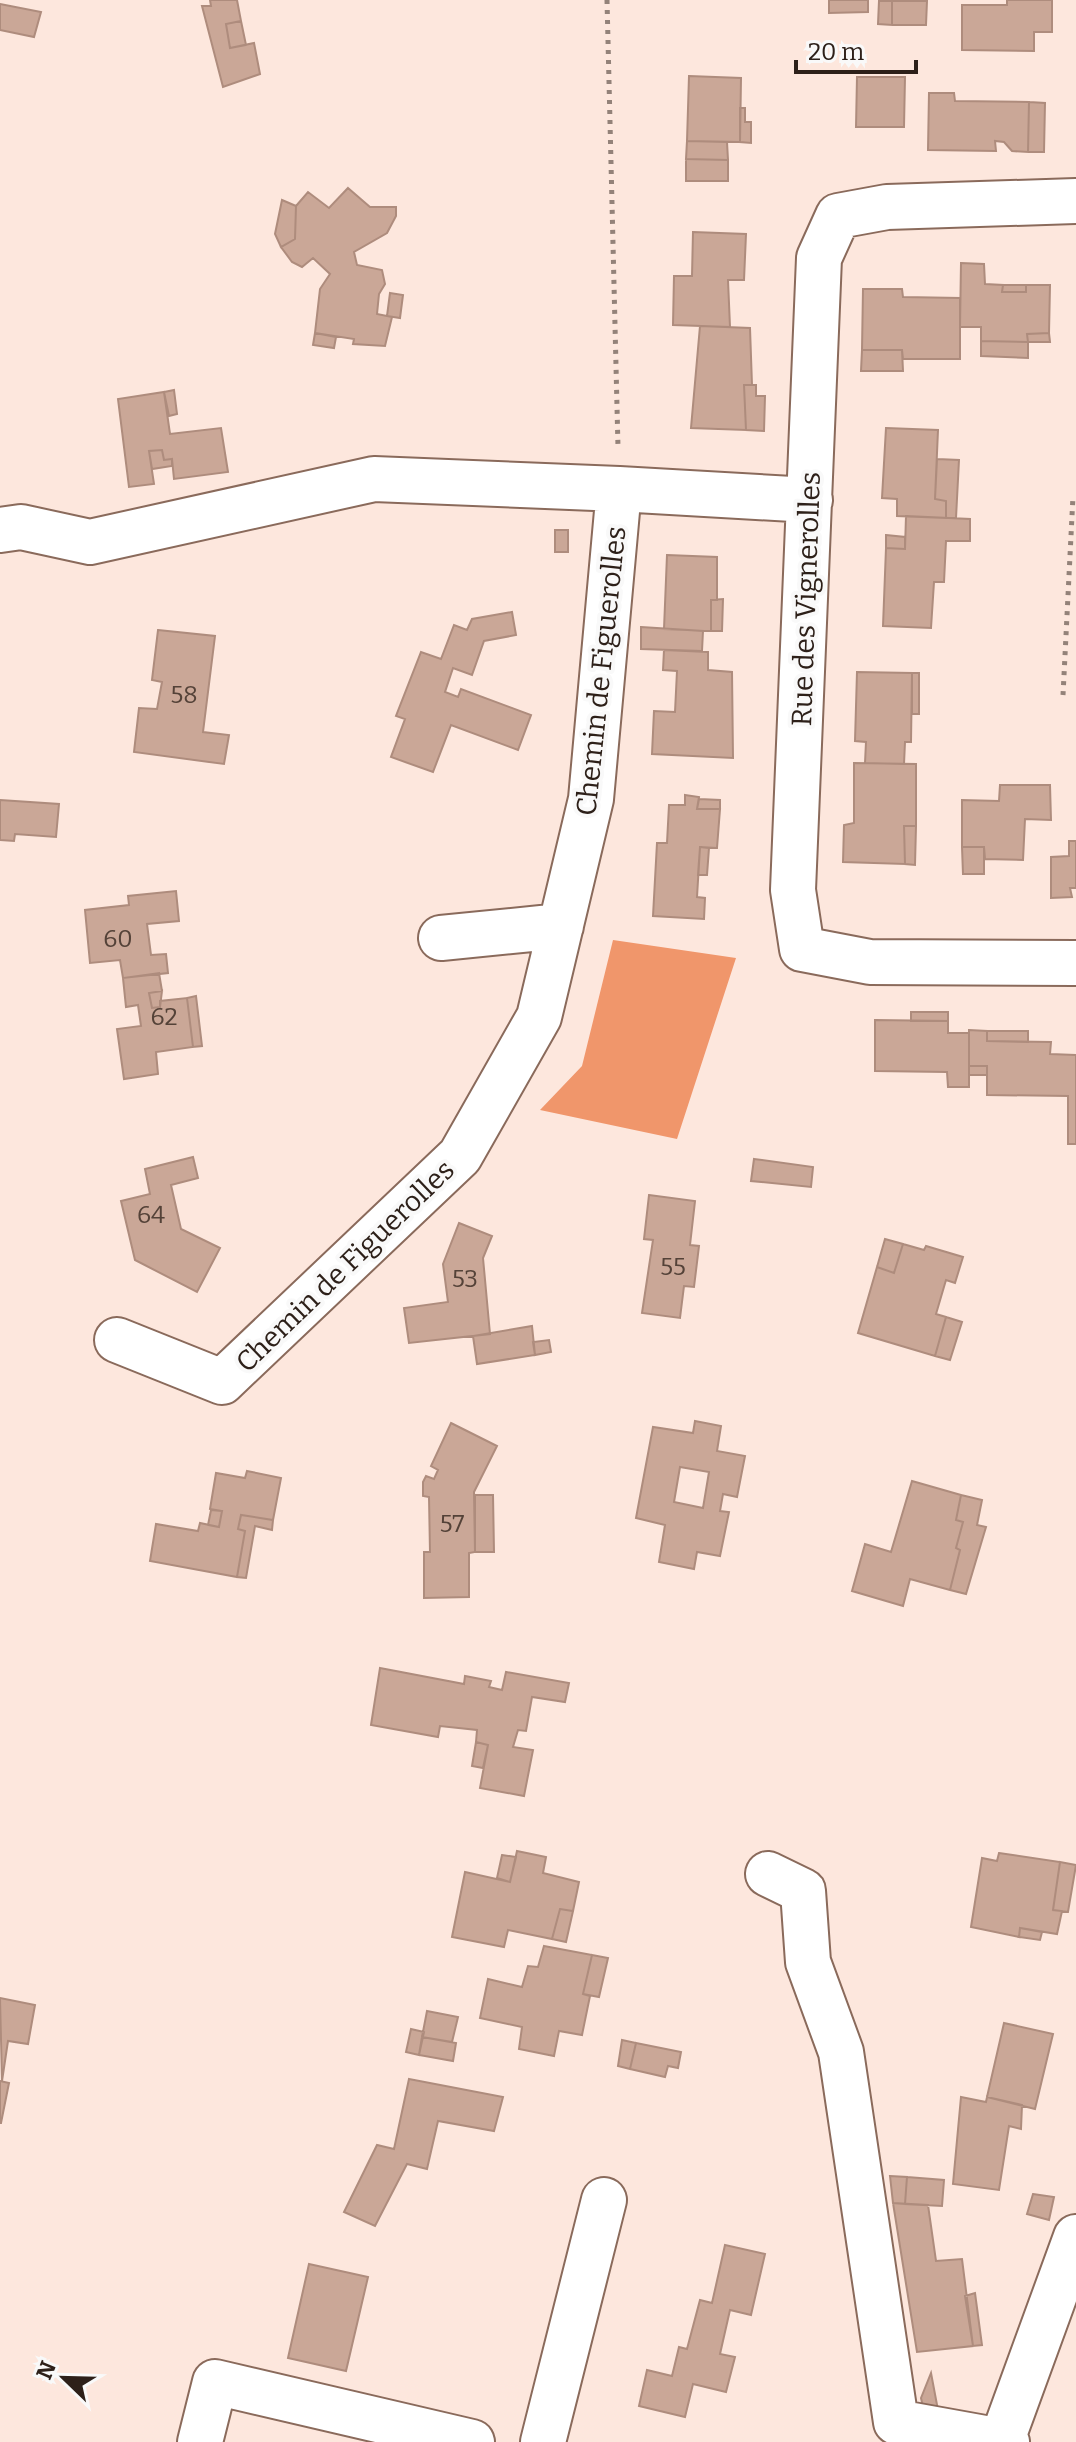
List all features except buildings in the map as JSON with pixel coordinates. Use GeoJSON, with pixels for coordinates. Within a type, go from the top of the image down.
{"type":"FeatureCollection","features":[{"type":"Feature","properties":{"kind":"street","name":"Rue des Vignerolles"},"geometry":{"type":"LineString","coordinates":[[1076,201],[887,207],[838,216],[819,258],[793,890],[802,949],[870,962],[1076,963]]}},
{"type":"Feature","properties":{"kind":"street","name":"Chemin de Figuerolles"},"geometry":{"type":"LineString","coordinates":[[0,530],[21,527],[90,542],[374,479],[619,489],[591,799],[561,926],[539,1017],[460,1156],[222,1382],[117,1340]]}},
{"type":"Feature","properties":{"kind":"street"},"geometry":{"type":"LineString","coordinates":[[619,489],[810,500]]}},
{"type":"Feature","properties":{"kind":"street"},"geometry":{"type":"LineString","coordinates":[[441,938],[561,926]]}},
{"type":"Feature","properties":{"kind":"street"},"geometry":{"type":"LineString","coordinates":[[768,1874],[803,1891],[808,1962],[841,2052],[896,2422],[1005,2441],[1076,2237]]}},
{"type":"Feature","properties":{"kind":"street"},"geometry":{"type":"LineString","coordinates":[[543,2442],[604,2200]]}},
{"type":"Feature","properties":{"kind":"street"},"geometry":{"type":"LineString","coordinates":[[200,2442],[215,2382],[472,2442]]}},
{"type":"Feature","properties":{"kind":"path"},"geometry":{"type":"LineString","coordinates":[[607,0],[619,489]]}},
{"type":"Feature","properties":{"kind":"path"},"geometry":{"type":"LineString","coordinates":[[1063,695],[1073,560],[1073,496]]}},
{"type":"Feature","properties":{"kind":"shaded area"},"geometry":{"type":"Polygon","coordinates":[[[613,940],[736,958],[677,1139],[540,1110],[582,1066],[613,940]]]}}]}
